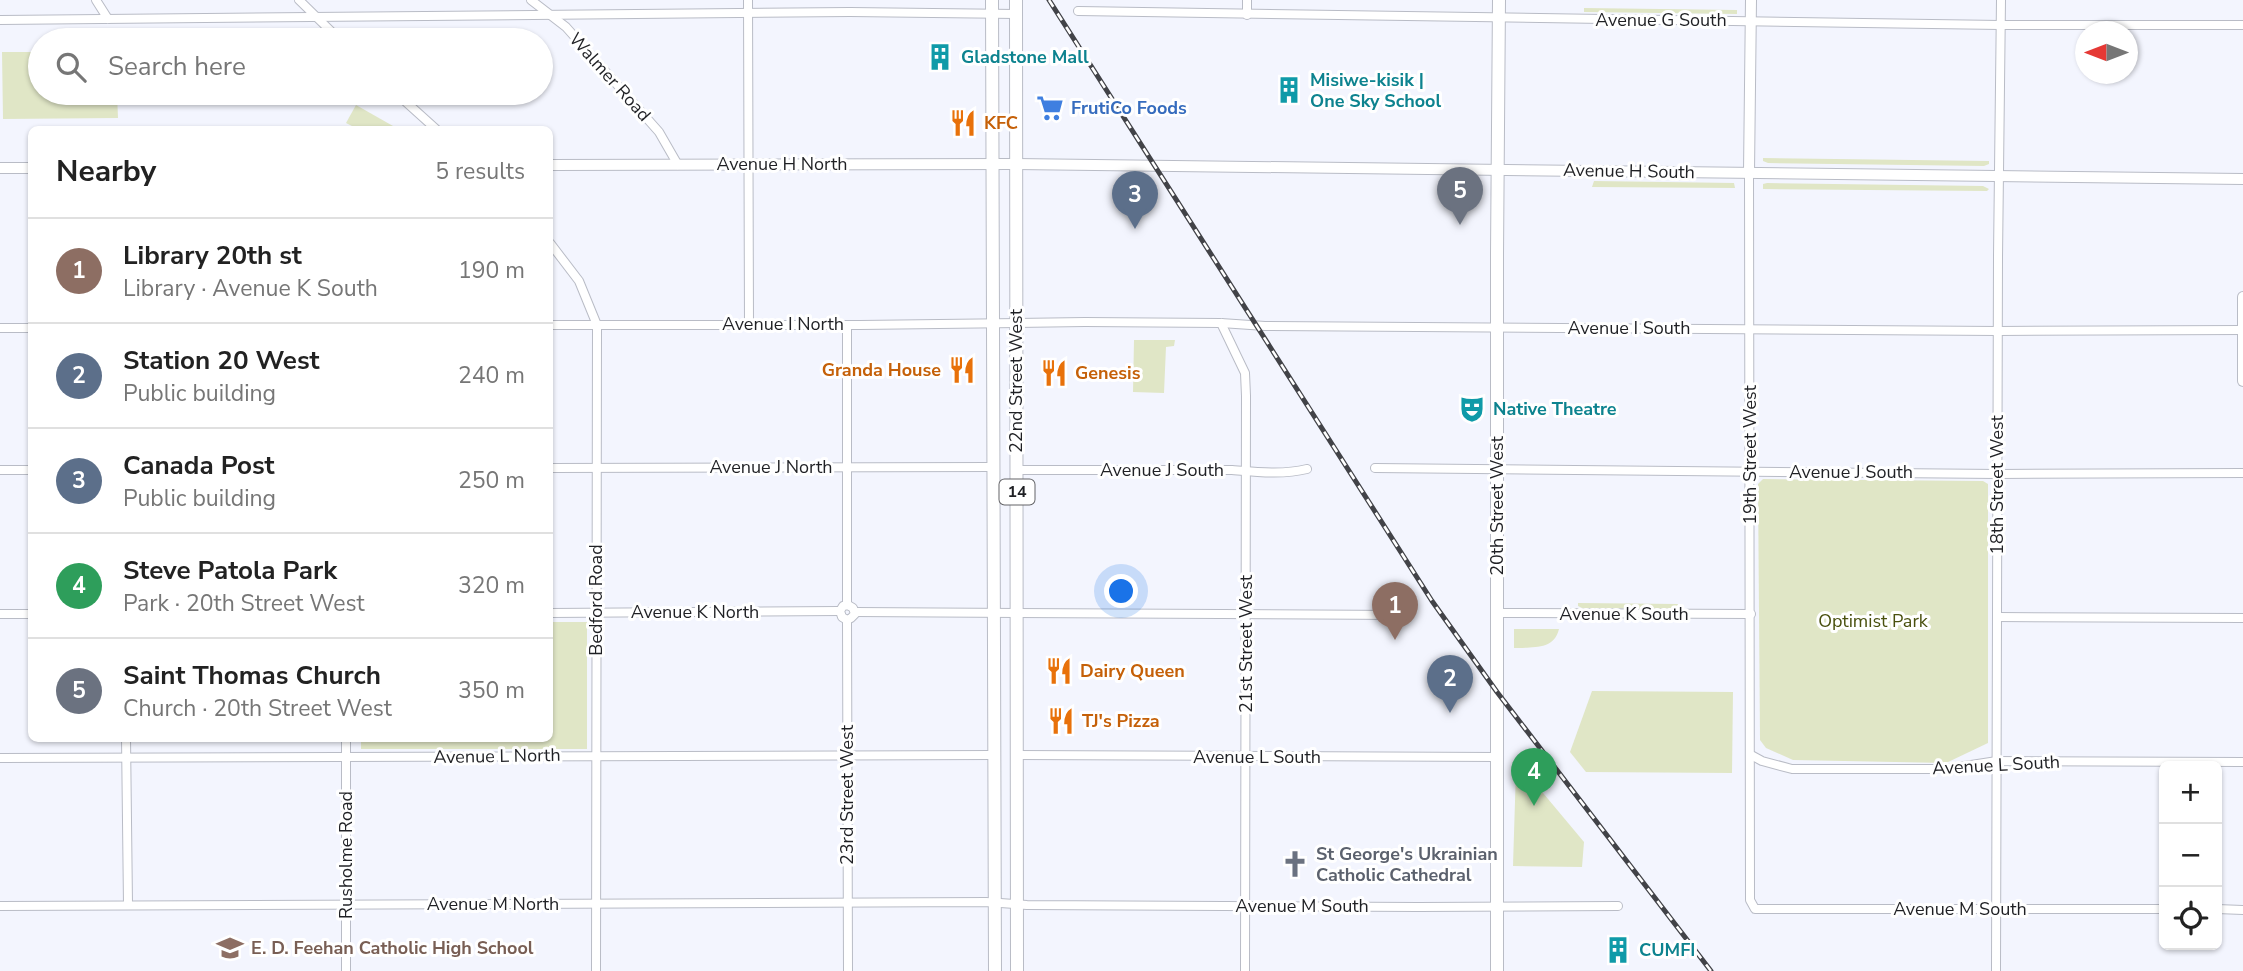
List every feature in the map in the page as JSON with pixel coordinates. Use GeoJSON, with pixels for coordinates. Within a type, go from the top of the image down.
{"type":"FeatureCollection","features":[{"type":"Feature","properties":{"kind":"main road","name":"20th Street West"},"geometry":{"type":"LineString","coordinates":[[1497,971],[1499,0]]}},
{"type":"Feature","properties":{"kind":"main road","name":"22nd Street West"},"geometry":{"type":"LineString","coordinates":[[992,7],[994,755],[990,902],[995,971]]}},
{"type":"Feature","properties":{"kind":"main road","name":"22nd Street West"},"geometry":{"type":"LineString","coordinates":[[1016,7],[1017,971]]}},
{"type":"Feature","properties":{"kind":"street"},"geometry":{"type":"LineString","coordinates":[[96,0],[108,19]]}},
{"type":"Feature","properties":{"kind":"street"},"geometry":{"type":"LineString","coordinates":[[299,0],[327,28]]}},
{"type":"Feature","properties":{"kind":"street","name":"Walmer Road"},"geometry":{"type":"LineString","coordinates":[[531,0],[566,27],[659,132],[678,165]]}},
{"type":"Feature","properties":{"kind":"street"},"geometry":{"type":"LineString","coordinates":[[748,0],[749,323]]}},
{"type":"Feature","properties":{"kind":"street"},"geometry":{"type":"LineString","coordinates":[[1247,0],[1247,15]]}},
{"type":"Feature","properties":{"kind":"street","name":"19th Street West"},"geometry":{"type":"LineString","coordinates":[[1751,0],[1750,900],[1755,909]]}},
{"type":"Feature","properties":{"kind":"street","name":"18th Street West"},"geometry":{"type":"LineString","coordinates":[[1996,971],[2001,0]]}},
{"type":"Feature","properties":{"kind":"street"},"geometry":{"type":"LineString","coordinates":[[0,20],[850,12],[1016,7]]}},
{"type":"Feature","properties":{"kind":"street","name":"Avenue G South"},"geometry":{"type":"LineString","coordinates":[[1078,11],[2000,25],[2243,25]]}},
{"type":"Feature","properties":{"kind":"street"},"geometry":{"type":"LineString","coordinates":[[409,105],[432,126]]}},
{"type":"Feature","properties":{"kind":"street","name":"Avenue H North"},"geometry":{"type":"LineString","coordinates":[[553,165],[1015,164]]}},
{"type":"Feature","properties":{"kind":"street","name":"Avenue H South"},"geometry":{"type":"LineString","coordinates":[[1015,164],[2243,179]]}},
{"type":"Feature","properties":{"kind":"street"},"geometry":{"type":"LineString","coordinates":[[0,168],[28,168]]}},
{"type":"Feature","properties":{"kind":"street","name":"Bedford Road"},"geometry":{"type":"LineString","coordinates":[[553,247],[579,281],[597,325],[596,971]]}},
{"type":"Feature","properties":{"kind":"street"},"geometry":{"type":"LineString","coordinates":[[2243,297],[2243,381]]}},
{"type":"Feature","properties":{"kind":"street","name":"Avenue I South"},"geometry":{"type":"LineString","coordinates":[[1016,324],[1221,323],[1258,326],[1998,331],[2243,330]]}},
{"type":"Feature","properties":{"kind":"street","name":"21st Street West"},"geometry":{"type":"LineString","coordinates":[[1221,323],[1245,373],[1245,971]]}},
{"type":"Feature","properties":{"kind":"street","name":"Avenue I North"},"geometry":{"type":"LineString","coordinates":[[553,324],[1016,324]]}},
{"type":"Feature","properties":{"kind":"street"},"geometry":{"type":"LineString","coordinates":[[847,325],[848,467],[842,617],[847,620],[855,612]]}},
{"type":"Feature","properties":{"kind":"street"},"geometry":{"type":"LineString","coordinates":[[0,328],[28,328]]}},
{"type":"Feature","properties":{"kind":"street","name":"Avenue J North"},"geometry":{"type":"LineString","coordinates":[[553,468],[993,467]]}},
{"type":"Feature","properties":{"kind":"street","name":"Avenue J South"},"geometry":{"type":"LineString","coordinates":[[1375,468],[1998,474],[2243,473]]}},
{"type":"Feature","properties":{"kind":"street","name":"Avenue J South"},"geometry":{"type":"LineString","coordinates":[[1017,470],[1307,469]]}},
{"type":"Feature","properties":{"kind":"street"},"geometry":{"type":"LineString","coordinates":[[0,470],[28,470]]}},
{"type":"Feature","properties":{"kind":"street"},"geometry":{"type":"LineString","coordinates":[[844,608],[852,607],[855,612]]}},
{"type":"Feature","properties":{"kind":"street","name":"Avenue K North"},"geometry":{"type":"LineString","coordinates":[[553,612],[844,608]]}},
{"type":"Feature","properties":{"kind":"street"},"geometry":{"type":"LineString","coordinates":[[855,612],[1401,615]]}},
{"type":"Feature","properties":{"kind":"street","name":"Avenue K South"},"geometry":{"type":"LineString","coordinates":[[1497,613],[1751,614]]}},
{"type":"Feature","properties":{"kind":"street"},"geometry":{"type":"LineString","coordinates":[[0,614],[28,614]]}},
{"type":"Feature","properties":{"kind":"street"},"geometry":{"type":"LineString","coordinates":[[1998,617],[2243,618]]}},
{"type":"Feature","properties":{"kind":"street","name":"23rd Street West"},"geometry":{"type":"LineString","coordinates":[[847,620],[848,971]]}},
{"type":"Feature","properties":{"kind":"street"},"geometry":{"type":"LineString","coordinates":[[126,742],[128,904]]}},
{"type":"Feature","properties":{"kind":"street","name":"Rusholme Road"},"geometry":{"type":"LineString","coordinates":[[346,742],[346,971]]}},
{"type":"Feature","properties":{"kind":"street","name":"Avenue L North"},"geometry":{"type":"LineString","coordinates":[[0,758],[994,755]]}},
{"type":"Feature","properties":{"kind":"street","name":"Avenue L South"},"geometry":{"type":"LineString","coordinates":[[1017,755],[1497,757]]}},
{"type":"Feature","properties":{"kind":"street","name":"Avenue L South"},"geometry":{"type":"LineString","coordinates":[[1751,755],[1762,761],[1792,769],[1945,769],[1997,761],[2243,762]]}},
{"type":"Feature","properties":{"kind":"street","name":"Avenue M North"},"geometry":{"type":"LineString","coordinates":[[0,906],[990,902]]}},
{"type":"Feature","properties":{"kind":"street","name":"Avenue M South"},"geometry":{"type":"LineString","coordinates":[[990,902],[1247,906],[1618,906]]}},
{"type":"Feature","properties":{"kind":"street","name":"Avenue M South"},"geometry":{"type":"LineString","coordinates":[[1755,909],[2159,909]]}},
{"type":"Feature","properties":{"kind":"street"},"geometry":{"type":"LineString","coordinates":[[2222,909],[2243,909]]}},
{"type":"Feature","properties":{"kind":"green space"},"geometry":{"type":"Polygon","coordinates":[[[1584,8],[1737,10],[1737,14],[1584,12],[1584,8]]]}},
{"type":"Feature","properties":{"kind":"green space"},"geometry":{"type":"Polygon","coordinates":[[[2,52],[28,52],[28,105],[117,105],[118,118],[3,119],[2,52]]]}},
{"type":"Feature","properties":{"kind":"green space"},"geometry":{"type":"Polygon","coordinates":[[[356,105],[393,126],[352,126],[346,123],[356,105]]]}},
{"type":"Feature","properties":{"kind":"green space"},"geometry":{"type":"Polygon","coordinates":[[[1763,158],[1989,161],[1989,164],[1768,163],[1763,161],[1763,158]]]}},
{"type":"Feature","properties":{"kind":"green space"},"geometry":{"type":"Polygon","coordinates":[[[1594,181],[1734,183],[1735,188],[1592,187],[1594,181]]]}},
{"type":"Feature","properties":{"kind":"green space"},"geometry":{"type":"Polygon","coordinates":[[[1763,184],[1983,186],[1989,189],[1763,189],[1763,184]]]}},
{"type":"Feature","properties":{"kind":"green space"},"geometry":{"type":"Polygon","coordinates":[[[1134,340],[1175,340],[1174,346],[1166,347],[1164,393],[1133,392],[1134,340]]]}},
{"type":"Feature","properties":{"kind":"green space","name":"Optimist Park"},"geometry":{"type":"Polygon","coordinates":[[[1763,479],[1983,481],[1988,484],[1988,743],[1946,763],[1793,760],[1766,748],[1760,740],[1758,484],[1763,479]]]}},
{"type":"Feature","properties":{"kind":"green space"},"geometry":{"type":"Polygon","coordinates":[[[1578,603],[1678,604],[1678,609],[1582,608],[1578,603]]]}},
{"type":"Feature","properties":{"kind":"green space"},"geometry":{"type":"Polygon","coordinates":[[[553,622],[587,622],[587,749],[361,749],[361,742],[553,742],[553,622]]]}},
{"type":"Feature","properties":{"kind":"green space"},"geometry":{"type":"Polygon","coordinates":[[[1514,629],[1559,629],[1557,636],[1549,644],[1514,648],[1514,629]]]}},
{"type":"Feature","properties":{"kind":"green space"},"geometry":{"type":"Polygon","coordinates":[[[1592,691],[1733,692],[1732,773],[1586,772],[1570,752],[1592,691]]]}},
{"type":"Feature","properties":{"kind":"green space"},"geometry":{"type":"Polygon","coordinates":[[[1516,769],[1523,769],[1584,842],[1582,867],[1513,866],[1516,769]]]}},
{"type":"Feature","properties":{"kind":"railway"},"geometry":{"type":"LineString","coordinates":[[1049,0],[1432,601],[1497,692],[1711,971]]}},
{"type":"Feature","properties":{"kind":"place","name":"Gladstone Mall"},"geometry":{"type":"Point","coordinates":[940,57]}},
{"type":"Feature","properties":{"kind":"place","name":"Misiwe-kisik | One Sky School"},"geometry":{"type":"Point","coordinates":[1289,90]}},
{"type":"Feature","properties":{"kind":"place","name":"FrutiCo Foods"},"geometry":{"type":"Point","coordinates":[1050,108]}},
{"type":"Feature","properties":{"kind":"place","name":"KFC"},"geometry":{"type":"Point","coordinates":[963,123]}},
{"type":"Feature","properties":{"kind":"place","name":"Saint Thomas Church"},"geometry":{"type":"Point","coordinates":[1460,225]}},
{"type":"Feature","properties":{"kind":"place","name":"Canada Post"},"geometry":{"type":"Point","coordinates":[1135,229]}},
{"type":"Feature","properties":{"kind":"place","name":"Granda House"},"geometry":{"type":"Point","coordinates":[962,370]}},
{"type":"Feature","properties":{"kind":"place","name":"Genesis"},"geometry":{"type":"Point","coordinates":[1054,373]}},
{"type":"Feature","properties":{"kind":"place","name":"Native Theatre"},"geometry":{"type":"Point","coordinates":[1472,409]}},
{"type":"Feature","properties":{"kind":"place","name":"Library 20th st"},"geometry":{"type":"Point","coordinates":[1395,640]}},
{"type":"Feature","properties":{"kind":"place","name":"Dairy Queen"},"geometry":{"type":"Point","coordinates":[1059,671]}},
{"type":"Feature","properties":{"kind":"place","name":"Station 20 West"},"geometry":{"type":"Point","coordinates":[1450,713]}},
{"type":"Feature","properties":{"kind":"place","name":"TJ's Pizza"},"geometry":{"type":"Point","coordinates":[1061,721]}},
{"type":"Feature","properties":{"kind":"place","name":"Steve Patola Park"},"geometry":{"type":"Point","coordinates":[1534,806]}},
{"type":"Feature","properties":{"kind":"place","name":"St George's Ukrainian Catholic Cathedral"},"geometry":{"type":"Point","coordinates":[1295,864]}},
{"type":"Feature","properties":{"kind":"place","name":"E. D. Feehan Catholic High School"},"geometry":{"type":"Point","coordinates":[230,948]}},
{"type":"Feature","properties":{"kind":"place","name":"CUMFI"},"geometry":{"type":"Point","coordinates":[1618,950]}}]}
